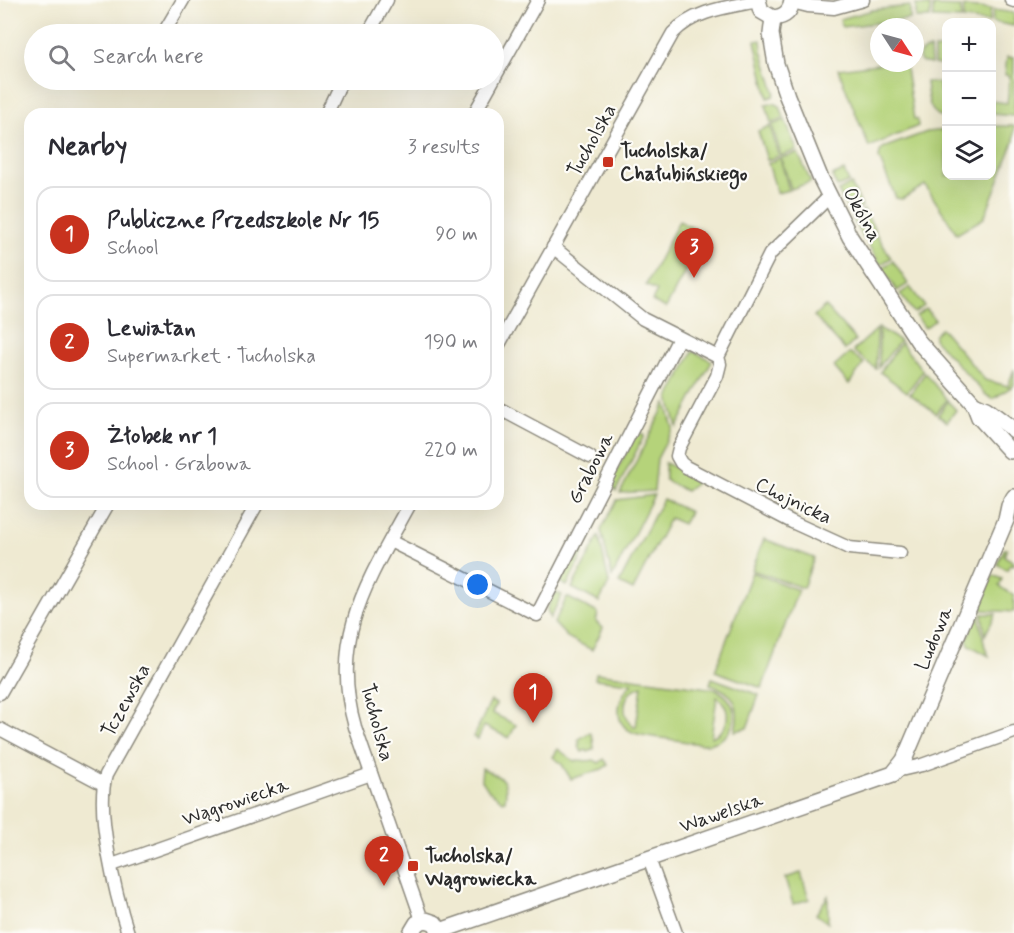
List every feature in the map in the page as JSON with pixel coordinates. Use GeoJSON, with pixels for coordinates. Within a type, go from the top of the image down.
{"type":"FeatureCollection","features":[{"type":"Feature","properties":{"kind":"street"},"geometry":{"type":"LineString","coordinates":[[169,24],[183,0]]}},
{"type":"Feature","properties":{"kind":"street"},"geometry":{"type":"LineString","coordinates":[[374,24],[387,0]]}},
{"type":"Feature","properties":{"kind":"street"},"geometry":{"type":"LineString","coordinates":[[504,61],[538,0]]}},
{"type":"Feature","properties":{"kind":"street"},"geometry":{"type":"LineString","coordinates":[[758,1],[764,14],[773,18],[788,12],[792,1],[808,6],[834,8],[855,1]]}},
{"type":"Feature","properties":{"kind":"street","name":"Tucholska"},"geometry":{"type":"LineString","coordinates":[[504,335],[673,33],[681,24],[701,15],[758,1]]}},
{"type":"Feature","properties":{"kind":"street","name":"Okólna"},"geometry":{"type":"LineString","coordinates":[[773,18],[771,34],[776,64],[798,125],[829,197],[850,237],[918,341],[974,404],[979,417],[1013,451]]}},
{"type":"Feature","properties":{"kind":"street"},"geometry":{"type":"LineString","coordinates":[[332,108],[338,90]]}},
{"type":"Feature","properties":{"kind":"street"},"geometry":{"type":"LineString","coordinates":[[477,108],[487,90]]}},
{"type":"Feature","properties":{"kind":"street"},"geometry":{"type":"LineString","coordinates":[[553,247],[643,319],[718,357],[770,254],[829,197]]}},
{"type":"Feature","properties":{"kind":"street","name":"Grabowa"},"geometry":{"type":"LineString","coordinates":[[390,541],[537,615],[679,338]]}},
{"type":"Feature","properties":{"kind":"street","name":"Chojnicka"},"geometry":{"type":"LineString","coordinates":[[718,357],[720,364],[717,376],[680,448],[678,459],[695,472],[792,522],[849,548],[900,553]]}},
{"type":"Feature","properties":{"kind":"street","name":"Okólna"},"geometry":{"type":"LineString","coordinates":[[974,404],[1011,425]]}},
{"type":"Feature","properties":{"kind":"street"},"geometry":{"type":"LineString","coordinates":[[504,411],[590,457]]}},
{"type":"Feature","properties":{"kind":"street","name":"Ludowa"},"geometry":{"type":"LineString","coordinates":[[896,771],[904,760],[1010,517],[1009,506],[1014,497]]}},
{"type":"Feature","properties":{"kind":"street"},"geometry":{"type":"LineString","coordinates":[[0,693],[105,510]]}},
{"type":"Feature","properties":{"kind":"street","name":"Tczewska"},"geometry":{"type":"LineString","coordinates":[[128,933],[112,865],[102,807],[103,784],[254,510]]}},
{"type":"Feature","properties":{"kind":"street","name":"Tucholska"},"geometry":{"type":"LineString","coordinates":[[407,510],[358,602],[351,626],[346,679],[355,728],[422,920]]}},
{"type":"Feature","properties":{"kind":"street"},"geometry":{"type":"LineString","coordinates":[[0,729],[103,784]]}},
{"type":"Feature","properties":{"kind":"street","name":"Wawelska"},"geometry":{"type":"LineString","coordinates":[[440,932],[869,783],[896,771],[922,765],[1014,732]]}},
{"type":"Feature","properties":{"kind":"street","name":"Wągrowiecka"},"geometry":{"type":"LineString","coordinates":[[112,865],[372,774]]}},
{"type":"Feature","properties":{"kind":"street"},"geometry":{"type":"LineString","coordinates":[[650,859],[676,933]]}},
{"type":"Feature","properties":{"kind":"street"},"geometry":{"type":"LineString","coordinates":[[411,933],[414,926],[422,920],[435,923],[440,932]]}},
{"type":"Feature","properties":{"kind":"green space"},"geometry":{"type":"Polygon","coordinates":[[[916,5],[930,6],[930,18],[916,18],[916,5]]]}},
{"type":"Feature","properties":{"kind":"green space"},"geometry":{"type":"Polygon","coordinates":[[[910,6],[910,18],[870,18],[870,24],[842,27],[840,19],[873,10],[910,6]]]}},
{"type":"Feature","properties":{"kind":"green space"},"geometry":{"type":"Polygon","coordinates":[[[933,6],[961,7],[961,18],[933,18],[933,6]]]}},
{"type":"Feature","properties":{"kind":"green space"},"geometry":{"type":"Polygon","coordinates":[[[964,7],[991,9],[990,18],[963,18],[964,7]]]}},
{"type":"Feature","properties":{"kind":"green space"},"geometry":{"type":"Polygon","coordinates":[[[994,10],[1014,13],[1014,26],[996,23],[996,18],[993,18],[994,10]]]}},
{"type":"Feature","properties":{"kind":"green space"},"geometry":{"type":"Polygon","coordinates":[[[761,40],[762,51],[775,92],[774,96],[768,98],[755,41],[761,40]]]}},
{"type":"Feature","properties":{"kind":"green space"},"geometry":{"type":"Polygon","coordinates":[[[930,49],[931,64],[924,63],[925,50],[930,49]]]}},
{"type":"Feature","properties":{"kind":"green space"},"geometry":{"type":"Polygon","coordinates":[[[934,49],[942,49],[942,65],[934,64],[934,49]]]}},
{"type":"Feature","properties":{"kind":"green space"},"geometry":{"type":"Polygon","coordinates":[[[1007,57],[1014,58],[1014,116],[996,114],[996,102],[1007,103],[1010,76],[1005,75],[1007,57]]]}},
{"type":"Feature","properties":{"kind":"green space"},"geometry":{"type":"Polygon","coordinates":[[[870,65],[870,72],[906,72],[914,119],[917,119],[918,126],[869,147],[838,69],[870,65]]]}},
{"type":"Feature","properties":{"kind":"green space"},"geometry":{"type":"Polygon","coordinates":[[[926,82],[940,83],[942,116],[932,110],[926,82]]]}},
{"type":"Feature","properties":{"kind":"green space"},"geometry":{"type":"Polygon","coordinates":[[[774,103],[780,106],[784,118],[771,123],[766,105],[774,103]]]}},
{"type":"Feature","properties":{"kind":"green space"},"geometry":{"type":"Polygon","coordinates":[[[785,120],[797,150],[781,156],[772,125],[785,120]]]}},
{"type":"Feature","properties":{"kind":"green space"},"geometry":{"type":"Polygon","coordinates":[[[770,126],[779,156],[767,160],[758,131],[770,126]]]}},
{"type":"Feature","properties":{"kind":"green space"},"geometry":{"type":"Polygon","coordinates":[[[996,126],[1014,126],[1014,141],[984,218],[957,234],[925,185],[902,199],[896,198],[879,158],[883,148],[927,132],[942,130],[942,180],[996,180],[996,126]]]}},
{"type":"Feature","properties":{"kind":"green space"},"geometry":{"type":"Polygon","coordinates":[[[798,153],[811,182],[791,189],[781,158],[798,153]]]}},
{"type":"Feature","properties":{"kind":"green space"},"geometry":{"type":"Polygon","coordinates":[[[780,158],[789,190],[777,193],[768,163],[780,158]]]}},
{"type":"Feature","properties":{"kind":"green space"},"geometry":{"type":"Polygon","coordinates":[[[844,171],[849,182],[837,187],[832,176],[844,171]]]}},
{"type":"Feature","properties":{"kind":"green space"},"geometry":{"type":"Polygon","coordinates":[[[851,184],[862,207],[850,213],[838,191],[851,184]]]}},
{"type":"Feature","properties":{"kind":"green space"},"geometry":{"type":"Polygon","coordinates":[[[864,210],[876,232],[864,239],[852,217],[864,210]]]}},
{"type":"Feature","properties":{"kind":"green space"},"geometry":{"type":"Polygon","coordinates":[[[679,221],[704,234],[666,308],[652,301],[657,291],[646,285],[679,221]]]}},
{"type":"Feature","properties":{"kind":"green space"},"geometry":{"type":"Polygon","coordinates":[[[877,235],[891,258],[880,265],[867,242],[877,235]]]}},
{"type":"Feature","properties":{"kind":"green space"},"geometry":{"type":"Polygon","coordinates":[[[893,261],[908,284],[897,291],[882,268],[893,261]]]}},
{"type":"Feature","properties":{"kind":"green space"},"geometry":{"type":"Polygon","coordinates":[[[910,287],[924,306],[914,313],[900,294],[910,287]]]}},
{"type":"Feature","properties":{"kind":"green space"},"geometry":{"type":"Polygon","coordinates":[[[825,306],[856,340],[845,350],[814,316],[825,306]]]}},
{"type":"Feature","properties":{"kind":"green space"},"geometry":{"type":"Polygon","coordinates":[[[926,309],[935,320],[925,328],[916,316],[926,309]]]}},
{"type":"Feature","properties":{"kind":"green space"},"geometry":{"type":"Polygon","coordinates":[[[879,328],[900,341],[879,367],[879,328]]]}},
{"type":"Feature","properties":{"kind":"green space"},"geometry":{"type":"Polygon","coordinates":[[[941,328],[985,380],[1008,386],[1014,369],[1014,385],[993,399],[986,395],[934,339],[934,335],[941,328]]]}},
{"type":"Feature","properties":{"kind":"green space"},"geometry":{"type":"Polygon","coordinates":[[[877,329],[876,369],[853,351],[877,329]]]}},
{"type":"Feature","properties":{"kind":"green space"},"geometry":{"type":"Polygon","coordinates":[[[901,343],[923,371],[907,392],[880,372],[901,343]]]}},
{"type":"Feature","properties":{"kind":"green space"},"geometry":{"type":"Polygon","coordinates":[[[688,349],[675,375],[669,368],[677,352],[688,349]]]}},
{"type":"Feature","properties":{"kind":"green space"},"geometry":{"type":"Polygon","coordinates":[[[693,351],[712,361],[677,427],[669,398],[693,351]]]}},
{"type":"Feature","properties":{"kind":"green space"},"geometry":{"type":"Polygon","coordinates":[[[850,353],[864,363],[849,384],[834,367],[850,353]]]}},
{"type":"Feature","properties":{"kind":"green space"},"geometry":{"type":"Polygon","coordinates":[[[925,373],[947,400],[936,413],[910,394],[925,373]]]}},
{"type":"Feature","properties":{"kind":"green space"},"geometry":{"type":"Polygon","coordinates":[[[948,401],[956,410],[947,422],[938,415],[948,401]]]}},
{"type":"Feature","properties":{"kind":"green space"},"geometry":{"type":"Polygon","coordinates":[[[666,403],[673,428],[657,459],[654,491],[620,493],[666,403]]]}},
{"type":"Feature","properties":{"kind":"green space"},"geometry":{"type":"Polygon","coordinates":[[[638,430],[644,436],[616,491],[610,483],[638,430]]]}},
{"type":"Feature","properties":{"kind":"green space"},"geometry":{"type":"Polygon","coordinates":[[[665,463],[701,479],[686,491],[665,480],[665,463]]]}},
{"type":"Feature","properties":{"kind":"green space"},"geometry":{"type":"Polygon","coordinates":[[[654,495],[612,577],[601,530],[617,500],[654,495]]]}},
{"type":"Feature","properties":{"kind":"green space"},"geometry":{"type":"Polygon","coordinates":[[[663,499],[690,512],[683,524],[670,518],[633,590],[619,583],[663,499]]]}},
{"type":"Feature","properties":{"kind":"green space"},"geometry":{"type":"Polygon","coordinates":[[[599,536],[609,583],[599,602],[572,588],[599,536]]]}},
{"type":"Feature","properties":{"kind":"green space"},"geometry":{"type":"Polygon","coordinates":[[[764,539],[814,558],[803,588],[752,570],[764,539]]]}},
{"type":"Feature","properties":{"kind":"green space"},"geometry":{"type":"Polygon","coordinates":[[[578,545],[583,554],[567,586],[560,582],[578,545]]]}},
{"type":"Feature","properties":{"kind":"green space"},"geometry":{"type":"Polygon","coordinates":[[[1004,549],[1007,549],[1004,556],[1014,562],[1014,565],[1010,564],[1007,570],[997,564],[1004,549]]]}},
{"type":"Feature","properties":{"kind":"green space"},"geometry":{"type":"Polygon","coordinates":[[[752,572],[798,590],[762,688],[715,671],[752,572]]]}},
{"type":"Feature","properties":{"kind":"green space"},"geometry":{"type":"Polygon","coordinates":[[[993,575],[1002,579],[999,586],[1014,596],[1014,612],[980,608],[993,575]]]}},
{"type":"Feature","properties":{"kind":"green space"},"geometry":{"type":"Polygon","coordinates":[[[555,592],[562,595],[550,618],[547,609],[555,592]]]}},
{"type":"Feature","properties":{"kind":"green space"},"geometry":{"type":"Polygon","coordinates":[[[567,597],[598,613],[596,622],[603,628],[592,650],[567,637],[554,623],[567,597]]]}},
{"type":"Feature","properties":{"kind":"green space"},"geometry":{"type":"Polygon","coordinates":[[[982,614],[996,614],[985,635],[982,614]]]}},
{"type":"Feature","properties":{"kind":"green space"},"geometry":{"type":"Polygon","coordinates":[[[979,616],[985,648],[989,656],[969,645],[967,639],[976,617],[979,616]]]}},
{"type":"Feature","properties":{"kind":"green space"},"geometry":{"type":"Polygon","coordinates":[[[596,673],[715,689],[730,702],[734,713],[733,722],[723,738],[705,744],[638,734],[623,725],[619,712],[622,696],[632,683],[595,679],[596,673]],[[642,686],[630,693],[625,704],[627,716],[635,727],[636,727],[642,686]],[[717,697],[711,737],[722,729],[727,719],[725,707],[717,697]]]}},
{"type":"Feature","properties":{"kind":"green space"},"geometry":{"type":"Polygon","coordinates":[[[712,678],[759,695],[747,728],[735,731],[737,714],[734,701],[725,691],[710,684],[712,678]]]}},
{"type":"Feature","properties":{"kind":"green space"},"geometry":{"type":"Polygon","coordinates":[[[491,701],[496,704],[492,713],[516,725],[509,738],[484,726],[478,739],[473,737],[491,701]]]}},
{"type":"Feature","properties":{"kind":"green space"},"geometry":{"type":"Polygon","coordinates":[[[590,732],[594,749],[582,752],[578,740],[590,732]]]}},
{"type":"Feature","properties":{"kind":"green space"},"geometry":{"type":"Polygon","coordinates":[[[558,749],[574,761],[594,760],[599,763],[604,759],[608,765],[571,779],[561,763],[553,757],[558,749]]]}},
{"type":"Feature","properties":{"kind":"green space"},"geometry":{"type":"Polygon","coordinates":[[[482,768],[502,779],[506,787],[505,800],[503,801],[489,791],[481,779],[482,768]]]}},
{"type":"Feature","properties":{"kind":"green space"},"geometry":{"type":"Polygon","coordinates":[[[801,873],[809,899],[793,904],[785,878],[801,873]]]}},
{"type":"Feature","properties":{"kind":"green space"},"geometry":{"type":"Polygon","coordinates":[[[828,896],[828,923],[816,914],[828,896]]]}},
{"type":"Feature","properties":{"kind":"place","name":"Tucholska/ Chałubińskiego"},"geometry":{"type":"Point","coordinates":[608,162]}},
{"type":"Feature","properties":{"kind":"place","name":"Żłobek nr 1"},"geometry":{"type":"Point","coordinates":[694,278]}},
{"type":"Feature","properties":{"kind":"place","name":"Publiczne Przedszkole Nr 15"},"geometry":{"type":"Point","coordinates":[533,723]}},
{"type":"Feature","properties":{"kind":"place","name":"Tucholska/ Wągrowiecka"},"geometry":{"type":"Point","coordinates":[413,866]}},
{"type":"Feature","properties":{"kind":"place","name":"Lewiatan"},"geometry":{"type":"Point","coordinates":[384,886]}}]}
